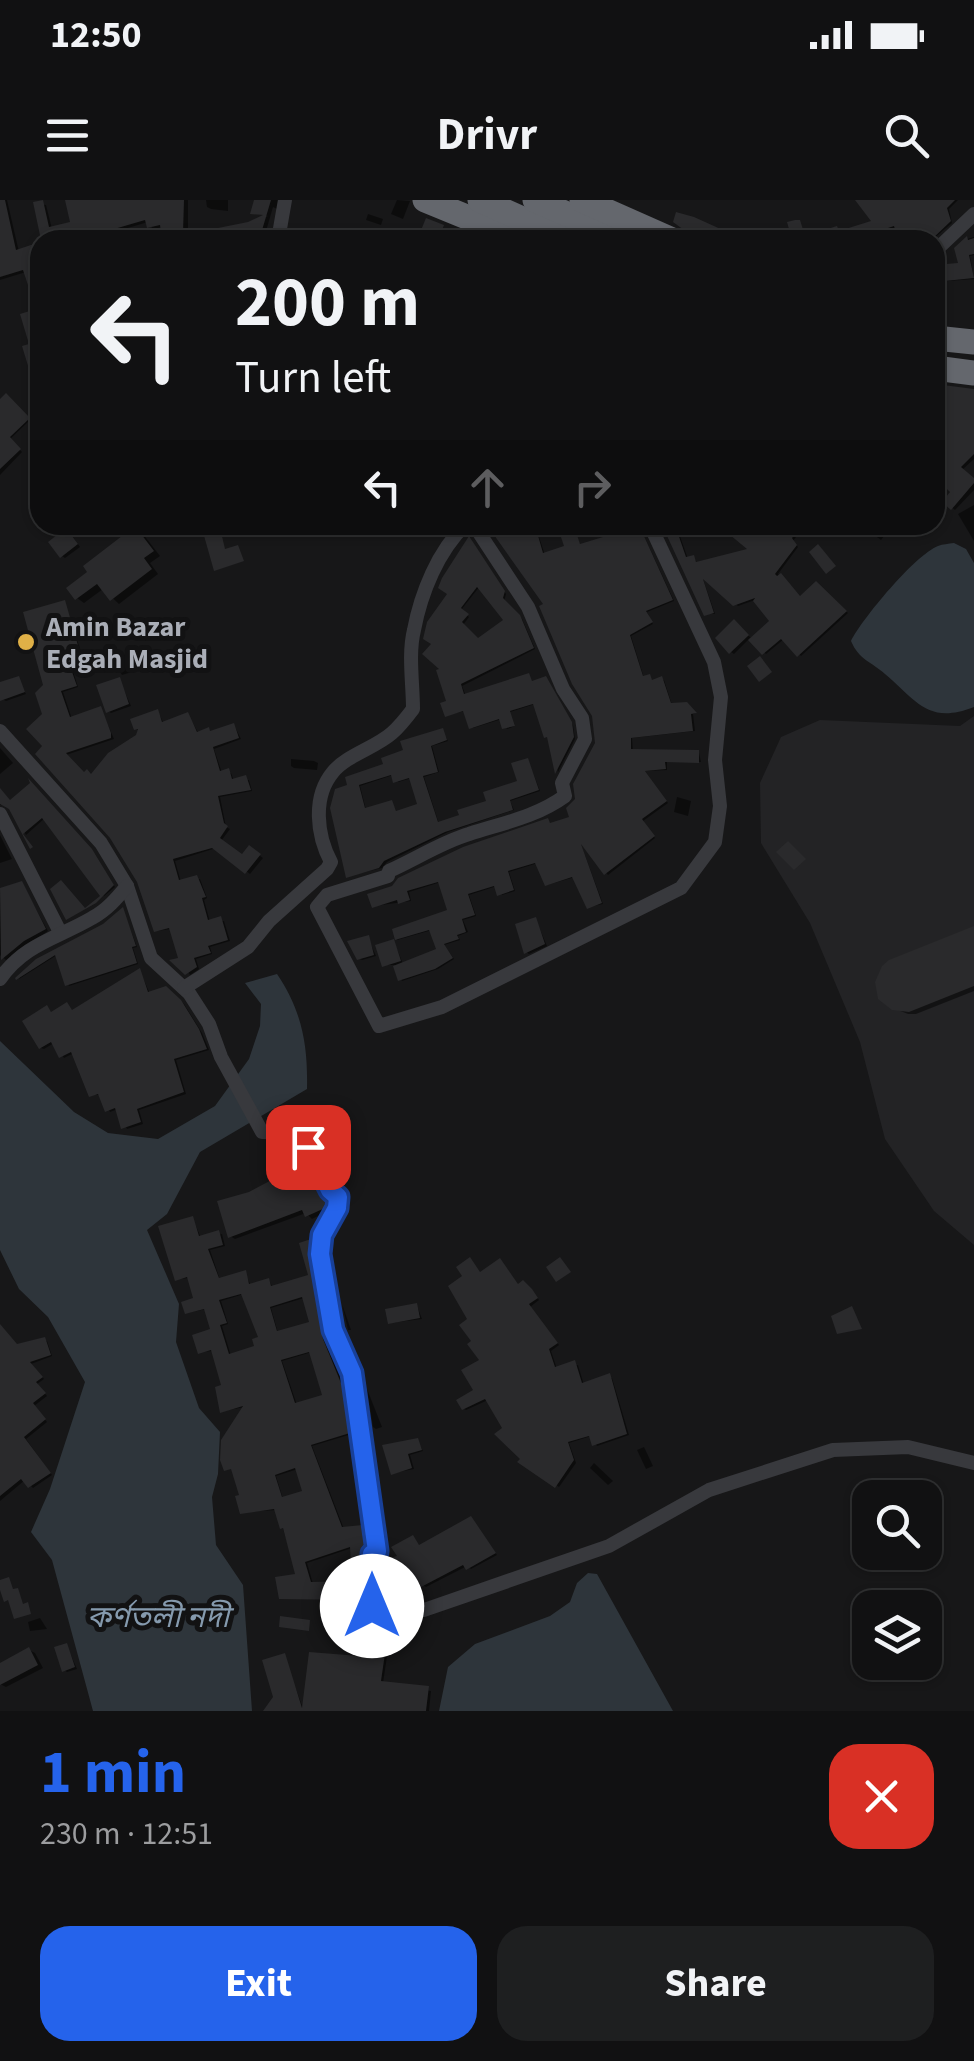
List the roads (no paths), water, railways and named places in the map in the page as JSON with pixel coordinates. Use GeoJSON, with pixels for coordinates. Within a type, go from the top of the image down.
{"type":"FeatureCollection","features":[{"type":"Feature","properties":{"kind":"highway"},"geometry":{"type":"LineString","coordinates":[[425,200],[498,230]]}},
{"type":"Feature","properties":{"kind":"highway"},"geometry":{"type":"LineString","coordinates":[[480,200],[546,230]]}},
{"type":"Feature","properties":{"kind":"highway"},"geometry":{"type":"LineString","coordinates":[[534,200],[603,230]]}},
{"type":"Feature","properties":{"kind":"highway"},"geometry":{"type":"LineString","coordinates":[[582,200],[650,230]]}},
{"type":"Feature","properties":{"kind":"highway"},"geometry":{"type":"LineString","coordinates":[[945,339],[974,342]]}},
{"type":"Feature","properties":{"kind":"highway"},"geometry":{"type":"LineString","coordinates":[[945,369],[974,373]]}},
{"type":"Feature","properties":{"kind":"street"},"geometry":{"type":"LineString","coordinates":[[280,230],[285,200]]}},
{"type":"Feature","properties":{"kind":"street"},"geometry":{"type":"LineString","coordinates":[[945,242],[974,214]]}},
{"type":"Feature","properties":{"kind":"street"},"geometry":{"type":"LineString","coordinates":[[184,988],[258,938],[269,921],[331,862],[324,850],[319,823],[321,794],[334,770],[392,734],[414,709],[413,631],[434,565],[454,535]]}},
{"type":"Feature","properties":{"kind":"street"},"geometry":{"type":"LineString","coordinates":[[481,535],[528,607],[564,688],[582,718],[585,738],[562,783],[566,796],[550,807],[466,834],[390,871],[388,876],[326,896],[317,907],[379,1026],[442,1007],[682,888],[715,842],[720,806],[715,760],[721,697],[714,662],[655,535]]}},
{"type":"Feature","properties":{"kind":"street"},"geometry":{"type":"LineString","coordinates":[[0,731],[101,843],[128,886],[151,958],[184,988],[209,1024],[221,1058],[262,1132],[298,1133],[338,1197],[337,1208],[322,1235],[320,1254],[333,1330],[352,1373],[377,1551],[372,1554],[372,1606],[378,1614],[424,1610],[610,1546],[709,1490],[833,1450],[908,1447],[974,1463]]}},
{"type":"Feature","properties":{"kind":"street"},"geometry":{"type":"LineString","coordinates":[[0,814],[60,932]]}},
{"type":"Feature","properties":{"kind":"street"},"geometry":{"type":"LineString","coordinates":[[0,979],[28,950],[100,914],[128,886]]}},
{"type":"Feature","properties":{"kind":"water"},"geometry":{"type":"Polygon","coordinates":[[[954,543],[966,549],[974,563],[974,707],[945,713],[934,712],[915,701],[862,657],[851,641],[903,574],[928,552],[954,543]]]}},
{"type":"Feature","properties":{"kind":"water","name":"কর্ণতলী নদী"},"geometry":{"type":"Polygon","coordinates":[[[277,974],[302,1029],[307,1089],[200,1152],[167,1214],[147,1230],[179,1304],[176,1342],[199,1408],[220,1432],[218,1474],[212,1497],[216,1545],[243,1585],[252,1711],[93,1711],[52,1560],[31,1532],[50,1489],[85,1382],[48,1317],[19,1289],[0,1250],[0,1041],[74,1112],[108,1133],[158,1139],[215,1106],[249,1059],[260,1026],[261,1004],[245,983],[277,974]]]}},
{"type":"Feature","properties":{"kind":"water"},"geometry":{"type":"Polygon","coordinates":[[[588,1573],[597,1574],[673,1711],[439,1711],[448,1667],[475,1644],[550,1616],[570,1602],[577,1583],[588,1573]]]}},
{"type":"Feature","properties":{"kind":"place","name":"Amin Bazar Edgah Masjid"},"geometry":{"type":"Point","coordinates":[26,642]}}]}
